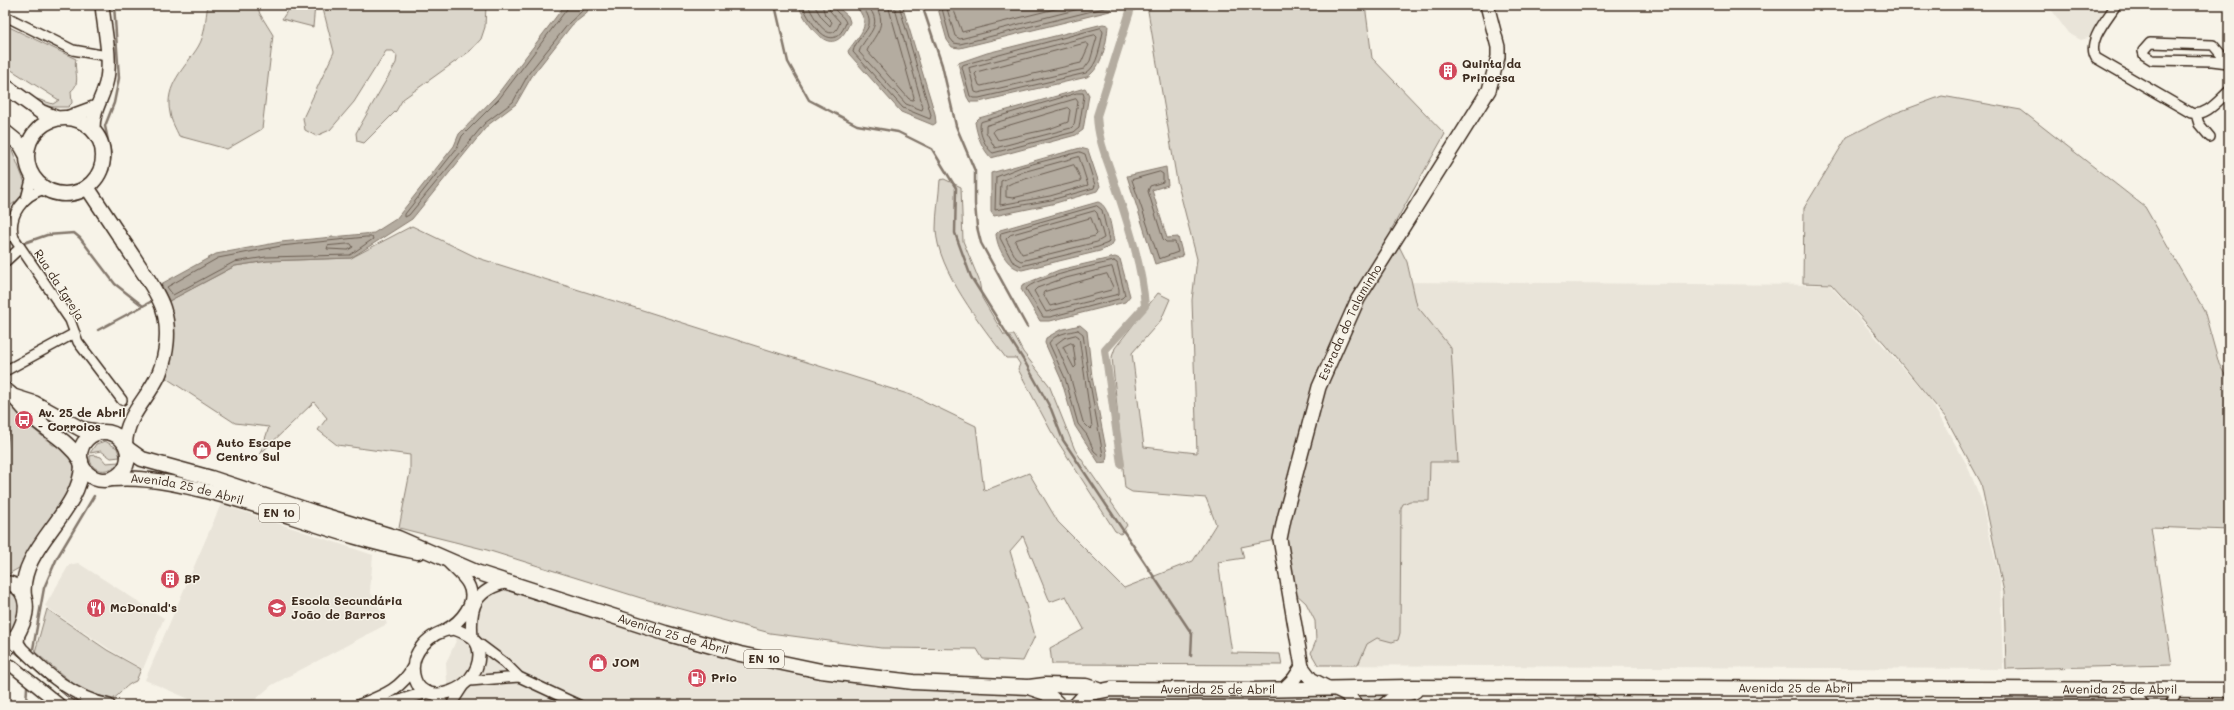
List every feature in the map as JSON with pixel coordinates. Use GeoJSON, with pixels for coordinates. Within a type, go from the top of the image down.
{"type":"FeatureCollection","features":[{"type":"Feature","properties":{"kind":"main road"},"geometry":{"type":"LineString","coordinates":[[93,129],[96,107],[103,94],[107,78],[107,56],[102,5]]}},
{"type":"Feature","properties":{"kind":"main road","name":"Estrada do Talaminho"},"geometry":{"type":"LineString","coordinates":[[1302,667],[1280,539],[1290,494],[1319,387],[1358,298],[1489,90],[1498,65],[1498,47],[1487,5]]}},
{"type":"Feature","properties":{"kind":"main road"},"geometry":{"type":"LineString","coordinates":[[5,86],[41,112],[82,121],[93,129],[102,146],[102,166],[96,178],[87,187],[66,194],[45,189],[32,176],[28,166],[26,154],[21,144],[5,132]]}},
{"type":"Feature","properties":{"kind":"main road"},"geometry":{"type":"LineString","coordinates":[[26,154],[29,142],[35,131],[45,123],[96,107]]}},
{"type":"Feature","properties":{"kind":"main road"},"geometry":{"type":"LineString","coordinates":[[70,502],[94,484],[110,480],[125,469],[128,460],[126,433],[134,412],[153,384],[162,363],[166,335],[162,307],[151,284],[87,187]]}},
{"type":"Feature","properties":{"kind":"main road"},"geometry":{"type":"LineString","coordinates":[[8,391],[34,403],[80,429],[103,432]]}},
{"type":"Feature","properties":{"kind":"main road"},"geometry":{"type":"LineString","coordinates":[[8,391],[29,414],[74,450],[81,464]]}},
{"type":"Feature","properties":{"kind":"main road"},"geometry":{"type":"LineString","coordinates":[[5,651],[19,632],[25,612],[23,586],[28,566],[70,502],[81,477],[81,451],[86,441],[134,412]]}},
{"type":"Feature","properties":{"kind":"main road","name":"EN 10"},"geometry":{"type":"LineString","coordinates":[[103,432],[117,436],[127,447]]}},
{"type":"Feature","properties":{"kind":"main road","name":"Avenida 25 de Abril"},"geometry":{"type":"LineString","coordinates":[[127,447],[142,459],[211,478],[313,512],[398,538],[476,572],[665,633],[780,663],[821,671],[913,682],[1029,687],[1045,685],[1086,686],[1098,690]]}},
{"type":"Feature","properties":{"kind":"main road","name":"EN 10"},"geometry":{"type":"LineString","coordinates":[[81,464],[92,477],[110,480]]}},
{"type":"Feature","properties":{"kind":"main road","name":"Avenida 25 de Abril"},"geometry":{"type":"LineString","coordinates":[[110,480],[129,478],[193,487],[380,545],[444,557]]}},
{"type":"Feature","properties":{"kind":"main road"},"geometry":{"type":"LineString","coordinates":[[5,582],[28,566]]}},
{"type":"Feature","properties":{"kind":"main road"},"geometry":{"type":"LineString","coordinates":[[5,582],[15,585],[24,596]]}},
{"type":"Feature","properties":{"kind":"main road"},"geometry":{"type":"LineString","coordinates":[[1284,689],[1294,679],[1302,667],[1311,679],[1347,694],[1355,705]]}},
{"type":"Feature","properties":{"kind":"main road","name":"Avenida 25 de Abril"},"geometry":{"type":"LineString","coordinates":[[1029,687],[1046,693],[1059,705]]}},
{"type":"Feature","properties":{"kind":"main road","name":"Avenida 25 de Abril"},"geometry":{"type":"LineString","coordinates":[[1385,705],[1394,698],[1410,692],[1434,688]]}},
{"type":"Feature","properties":{"kind":"main road","name":"Avenida 25 de Abril"},"geometry":{"type":"LineString","coordinates":[[1076,705],[1086,694],[1098,690],[1434,688],[2229,690]]}},
{"type":"Feature","properties":{"kind":"street"},"geometry":{"type":"LineString","coordinates":[[2116,5],[2093,42],[2093,52],[2096,58],[2161,94],[2186,111],[2196,114],[2208,110],[2229,91]]}},
{"type":"Feature","properties":{"kind":"street"},"geometry":{"type":"LineString","coordinates":[[5,16],[73,50],[107,56]]}},
{"type":"Feature","properties":{"kind":"street"},"geometry":{"type":"LineString","coordinates":[[2150,43],[2213,45],[2229,64],[2212,61],[2152,60],[2144,55],[2143,51],[2150,43]]}},
{"type":"Feature","properties":{"kind":"street"},"geometry":{"type":"LineString","coordinates":[[2196,114],[2199,124],[2210,137]]}},
{"type":"Feature","properties":{"kind":"street","name":"Rua da Igreja"},"geometry":{"type":"LineString","coordinates":[[26,199],[32,176]]}},
{"type":"Feature","properties":{"kind":"street","name":"Rua da Igreja"},"geometry":{"type":"LineString","coordinates":[[45,189],[37,191],[26,199],[9,220],[13,235],[20,248],[70,320],[78,342],[122,400]]}},
{"type":"Feature","properties":{"kind":"street"},"geometry":{"type":"LineString","coordinates":[[5,262],[20,248]]}},
{"type":"Feature","properties":{"kind":"street"},"geometry":{"type":"LineString","coordinates":[[6,372],[75,333]]}},
{"type":"Feature","properties":{"kind":"street"},"geometry":{"type":"LineString","coordinates":[[360,705],[386,695],[396,688],[408,676],[424,644],[430,637],[452,626],[464,615],[468,608],[471,593],[469,585],[462,575],[444,557]]}},
{"type":"Feature","properties":{"kind":"street"},"geometry":{"type":"LineString","coordinates":[[451,705],[467,682],[477,671],[479,660],[470,622],[472,611],[479,596],[492,586],[508,582]]}},
{"type":"Feature","properties":{"kind":"street"},"geometry":{"type":"LineString","coordinates":[[442,631],[454,629],[474,640],[505,663],[519,676],[579,705]]}},
{"type":"Feature","properties":{"kind":"street"},"geometry":{"type":"LineString","coordinates":[[19,632],[18,643],[22,649],[62,684],[85,698],[109,705]]}},
{"type":"Feature","properties":{"kind":"street"},"geometry":{"type":"LineString","coordinates":[[5,663],[60,705]]}},
{"type":"Feature","properties":{"kind":"street"},"geometry":{"type":"LineString","coordinates":[[413,667],[416,681],[445,705]]}},
{"type":"Feature","properties":{"kind":"street"},"geometry":{"type":"LineString","coordinates":[[386,705],[431,693],[457,690],[467,682],[519,676]]}},
{"type":"Feature","properties":{"kind":"street"},"geometry":{"type":"LineString","coordinates":[[2132,689],[2144,705]]}},
{"type":"Feature","properties":{"kind":"street"},"geometry":{"type":"LineString","coordinates":[[2170,705],[2178,689]]}},
{"type":"Feature","properties":{"kind":"shaded area"},"geometry":{"type":"Polygon","coordinates":[[[208,5],[257,5],[260,14],[273,35],[262,129],[227,149],[179,136],[172,122],[170,113],[169,103],[173,85],[201,42],[208,5]]]}},
{"type":"Feature","properties":{"kind":"shaded area"},"geometry":{"type":"Polygon","coordinates":[[[291,5],[315,5],[313,27],[282,19],[291,5]]]}},
{"type":"Feature","properties":{"kind":"shaded area"},"geometry":{"type":"Polygon","coordinates":[[[322,5],[486,5],[485,27],[481,39],[470,51],[403,99],[396,111],[364,143],[357,141],[356,133],[396,63],[397,56],[393,51],[386,51],[354,102],[330,130],[316,136],[305,130],[303,118],[334,52],[322,5]]]}},
{"type":"Feature","properties":{"kind":"shaded area"},"geometry":{"type":"Polygon","coordinates":[[[1147,5],[1365,5],[1372,58],[1445,134],[1391,230],[1407,262],[1417,306],[1451,348],[1458,462],[1430,462],[1429,501],[1410,501],[1403,504],[1401,508],[1400,633],[1398,640],[1392,642],[1377,638],[1367,644],[1358,665],[1318,665],[1311,653],[1316,641],[1315,621],[1306,603],[1295,593],[1275,540],[1241,547],[1244,558],[1218,562],[1232,653],[1280,654],[1282,665],[1052,664],[1050,648],[1084,629],[1066,596],[1050,602],[1023,536],[1010,551],[1035,636],[1023,661],[983,659],[977,649],[881,648],[770,633],[641,598],[487,550],[399,528],[410,472],[410,455],[337,445],[318,430],[327,418],[314,402],[260,454],[269,427],[235,423],[166,378],[174,345],[169,301],[235,266],[267,261],[351,258],[412,226],[478,258],[914,396],[976,426],[984,491],[1029,473],[1058,522],[1124,588],[1193,561],[1216,524],[1206,498],[1132,492],[1125,488],[1112,357],[1115,348],[1158,293],[1170,299],[1161,320],[1132,353],[1144,447],[1197,453],[1192,300],[1197,259],[1177,181],[1147,5]]]}},
{"type":"Feature","properties":{"kind":"shaded area"},"geometry":{"type":"Polygon","coordinates":[[[2048,5],[2108,5],[2088,38],[2081,40],[2068,33],[2048,5]]]}},
{"type":"Feature","properties":{"kind":"shaded area"},"geometry":{"type":"Polygon","coordinates":[[[5,25],[76,59],[77,80],[71,91],[72,103],[68,107],[44,107],[37,102],[37,99],[53,104],[59,100],[5,66],[5,25]]]}},
{"type":"Feature","properties":{"kind":"shaded area"},"geometry":{"type":"Polygon","coordinates":[[[1942,96],[2021,110],[2145,207],[2204,310],[2219,364],[2229,382],[2229,530],[2151,527],[2172,665],[2006,669],[2004,592],[1981,483],[1946,418],[1885,344],[1831,284],[1803,283],[1804,208],[1847,137],[1893,114],[1942,96]]]}},
{"type":"Feature","properties":{"kind":"shaded area"},"geometry":{"type":"Polygon","coordinates":[[[5,141],[12,150],[25,183],[20,198],[5,210],[5,141]]]}},
{"type":"Feature","properties":{"kind":"shaded area"},"geometry":{"type":"Polygon","coordinates":[[[944,179],[961,187],[963,241],[979,280],[982,298],[1004,335],[1014,335],[1023,352],[1049,385],[1075,450],[1127,525],[1121,534],[1115,531],[1051,431],[1018,369],[1020,364],[1016,358],[1006,358],[962,297],[952,279],[938,245],[936,229],[940,180],[944,179]]]}},
{"type":"Feature","properties":{"kind":"shaded area"},"geometry":{"type":"Polygon","coordinates":[[[1400,282],[1830,285],[1929,398],[1967,465],[1981,500],[2000,580],[2003,669],[1318,665],[1400,282]]]}},
{"type":"Feature","properties":{"kind":"shaded area"},"geometry":{"type":"Polygon","coordinates":[[[5,398],[32,422],[31,427],[53,445],[60,445],[69,454],[75,463],[76,479],[74,486],[19,568],[5,576],[5,398]]]}},
{"type":"Feature","properties":{"kind":"shaded area"},"geometry":{"type":"Polygon","coordinates":[[[105,441],[117,448],[120,457],[111,458],[101,451],[90,453],[96,444],[105,441]]]}},
{"type":"Feature","properties":{"kind":"shaded area"},"geometry":{"type":"Polygon","coordinates":[[[94,455],[101,457],[106,463],[119,462],[111,469],[97,469],[91,462],[90,456],[94,455]]]}},
{"type":"Feature","properties":{"kind":"shaded area","name":"Escola Secundária João de Barros"},"geometry":{"type":"Polygon","coordinates":[[[221,504],[373,555],[370,591],[387,624],[272,685],[249,705],[203,705],[145,680],[221,504]]]}},
{"type":"Feature","properties":{"kind":"shaded area"},"geometry":{"type":"Polygon","coordinates":[[[78,563],[164,618],[143,669],[112,651],[45,606],[69,565],[78,563]]]}},
{"type":"Feature","properties":{"kind":"shaded area"},"geometry":{"type":"Polygon","coordinates":[[[483,581],[841,680],[939,691],[1034,695],[1049,705],[435,705],[448,702],[446,663],[483,581]]]}},
{"type":"Feature","properties":{"kind":"shaded area"},"geometry":{"type":"Polygon","coordinates":[[[5,591],[13,591],[17,598],[19,611],[16,623],[5,642],[5,591]]]}},
{"type":"Feature","properties":{"kind":"shaded area"},"geometry":{"type":"Polygon","coordinates":[[[47,609],[107,650],[141,669],[136,681],[113,699],[89,693],[71,682],[35,652],[47,609]]]}},
{"type":"Feature","properties":{"kind":"shaded area"},"geometry":{"type":"Polygon","coordinates":[[[1398,691],[1379,705],[1358,705],[1351,692],[1398,691]]]}},
{"type":"Feature","properties":{"kind":"shaded area"},"geometry":{"type":"Polygon","coordinates":[[[1096,696],[1332,696],[1337,697],[1344,705],[1085,705],[1096,696]]]}},
{"type":"Feature","properties":{"kind":"shaded area"},"geometry":{"type":"Polygon","coordinates":[[[1596,696],[1608,705],[1576,705],[1575,697],[1596,696]]]}},
{"type":"Feature","properties":{"kind":"shaded area"},"geometry":{"type":"Polygon","coordinates":[[[1851,696],[1880,696],[1880,705],[1851,705],[1851,696]]]}},
{"type":"Feature","properties":{"kind":"shaded area"},"geometry":{"type":"Polygon","coordinates":[[[1638,697],[1846,703],[1846,705],[1399,705],[1410,699],[1638,697]]]}},
{"type":"Feature","properties":{"kind":"shaded area"},"geometry":{"type":"Polygon","coordinates":[[[2119,697],[2129,705],[2003,705],[2005,698],[2089,699],[2119,697]]]}},
{"type":"Feature","properties":{"kind":"shaded area"},"geometry":{"type":"Polygon","coordinates":[[[2193,702],[2229,702],[2229,705],[2187,705],[2193,702]]]}},
{"type":"Feature","properties":{"kind":"water"},"geometry":{"type":"Polygon","coordinates":[[[565,5],[590,5],[586,14],[572,25],[532,76],[516,104],[488,125],[412,219],[351,258],[267,261],[235,266],[169,301],[161,284],[216,254],[281,242],[374,233],[396,219],[454,146],[459,134],[496,96],[565,5]]]}},
{"type":"Feature","properties":{"kind":"water"},"geometry":{"type":"Polygon","coordinates":[[[798,5],[835,5],[848,16],[850,22],[843,34],[836,40],[829,41],[822,38],[815,32],[798,5]]]}},
{"type":"Feature","properties":{"kind":"water"},"geometry":{"type":"Polygon","coordinates":[[[855,5],[902,5],[935,114],[936,123],[933,125],[901,112],[849,54],[848,51],[861,34],[864,24],[863,18],[855,5]]]}},
{"type":"Feature","properties":{"kind":"water"},"geometry":{"type":"Polygon","coordinates":[[[937,5],[1116,5],[1110,11],[960,48],[952,47],[947,40],[937,5]]]}},
{"type":"Feature","properties":{"kind":"water"},"geometry":{"type":"Polygon","coordinates":[[[1103,24],[1108,25],[1103,54],[1092,73],[1087,77],[979,102],[970,102],[967,97],[958,63],[987,53],[1103,24]]]}},
{"type":"Feature","properties":{"kind":"water"},"geometry":{"type":"Polygon","coordinates":[[[1085,88],[1089,95],[1083,130],[1076,135],[991,158],[982,145],[978,136],[975,122],[979,118],[1085,88]]]}},
{"type":"Feature","properties":{"kind":"water"},"geometry":{"type":"Polygon","coordinates":[[[1080,148],[1088,150],[1100,186],[1097,191],[1052,204],[994,216],[991,212],[991,173],[1080,148]]]}},
{"type":"Feature","properties":{"kind":"water"},"geometry":{"type":"Polygon","coordinates":[[[1166,167],[1168,185],[1152,190],[1167,238],[1178,237],[1183,256],[1155,264],[1127,176],[1166,167]]]}},
{"type":"Feature","properties":{"kind":"water"},"geometry":{"type":"Polygon","coordinates":[[[1098,202],[1102,204],[1108,213],[1114,241],[1111,246],[1100,251],[1022,270],[1007,261],[998,245],[996,234],[1000,230],[1098,202]]]}},
{"type":"Feature","properties":{"kind":"water"},"geometry":{"type":"Polygon","coordinates":[[[1115,257],[1120,259],[1130,296],[1125,302],[1050,321],[1040,321],[1021,289],[1022,285],[1059,270],[1115,257]]]}},
{"type":"Feature","properties":{"kind":"water"},"geometry":{"type":"Polygon","coordinates":[[[1080,325],[1087,331],[1092,377],[1107,454],[1106,462],[1099,463],[1075,426],[1061,379],[1045,343],[1046,338],[1060,330],[1080,325]]]}},
{"type":"Feature","properties":{"kind":"waterway"},"geometry":{"type":"LineString","coordinates":[[108,171],[111,155],[105,126],[114,103],[119,78],[114,5]]}},
{"type":"Feature","properties":{"kind":"waterway"},"geometry":{"type":"LineString","coordinates":[[775,5],[788,62],[809,100],[857,125],[898,132],[932,149],[956,188],[955,233],[971,277],[1026,364],[1051,409],[1063,440],[1192,634],[1191,656]]}},
{"type":"Feature","properties":{"kind":"waterway"},"geometry":{"type":"LineString","coordinates":[[922,5],[942,65],[956,126],[975,171],[975,204],[977,227],[981,243],[1027,327]]}},
{"type":"Feature","properties":{"kind":"waterway"},"geometry":{"type":"LineString","coordinates":[[1121,464],[1105,350],[1145,306],[1141,274],[1129,227],[1101,141],[1097,116],[1132,5]]}},
{"type":"Feature","properties":{"kind":"waterway"},"geometry":{"type":"LineString","coordinates":[[24,243],[47,235],[74,233],[80,238],[115,284],[143,306]]}},
{"type":"Feature","properties":{"kind":"waterway"},"geometry":{"type":"LineString","coordinates":[[98,330],[154,300]]}},
{"type":"Feature","properties":{"kind":"waterway"},"geometry":{"type":"LineString","coordinates":[[33,649],[44,588],[57,558],[94,496]]}},
{"type":"Feature","properties":{"kind":"waterway"},"geometry":{"type":"LineString","coordinates":[[26,705],[27,687]]}},
{"type":"Feature","properties":{"kind":"tram line"},"geometry":{"type":"LineString","coordinates":[[5,417],[9,430],[5,460]]}},
{"type":"Feature","properties":{"kind":"tram line"},"geometry":{"type":"LineString","coordinates":[[5,644],[66,696],[82,705]]}},
{"type":"Feature","properties":{"kind":"place","name":"Quinta da Princesa"},"geometry":{"type":"Point","coordinates":[1448,71]}},
{"type":"Feature","properties":{"kind":"place","name":"Av. 25 de Abril - Corroios"},"geometry":{"type":"Point","coordinates":[24,420]}},
{"type":"Feature","properties":{"kind":"place","name":"Auto Escape Centro Sul"},"geometry":{"type":"Point","coordinates":[202,450]}},
{"type":"Feature","properties":{"kind":"place","name":"BP"},"geometry":{"type":"Point","coordinates":[170,579]}},
{"type":"Feature","properties":{"kind":"place","name":"McDonald's"},"geometry":{"type":"Point","coordinates":[96,608]}},
{"type":"Feature","properties":{"kind":"place","name":"Escola Secundária João de Barros"},"geometry":{"type":"Point","coordinates":[277,608]}},
{"type":"Feature","properties":{"kind":"place","name":"JOM"},"geometry":{"type":"Point","coordinates":[598,663]}},
{"type":"Feature","properties":{"kind":"place","name":"Prio"},"geometry":{"type":"Point","coordinates":[697,678]}}]}
